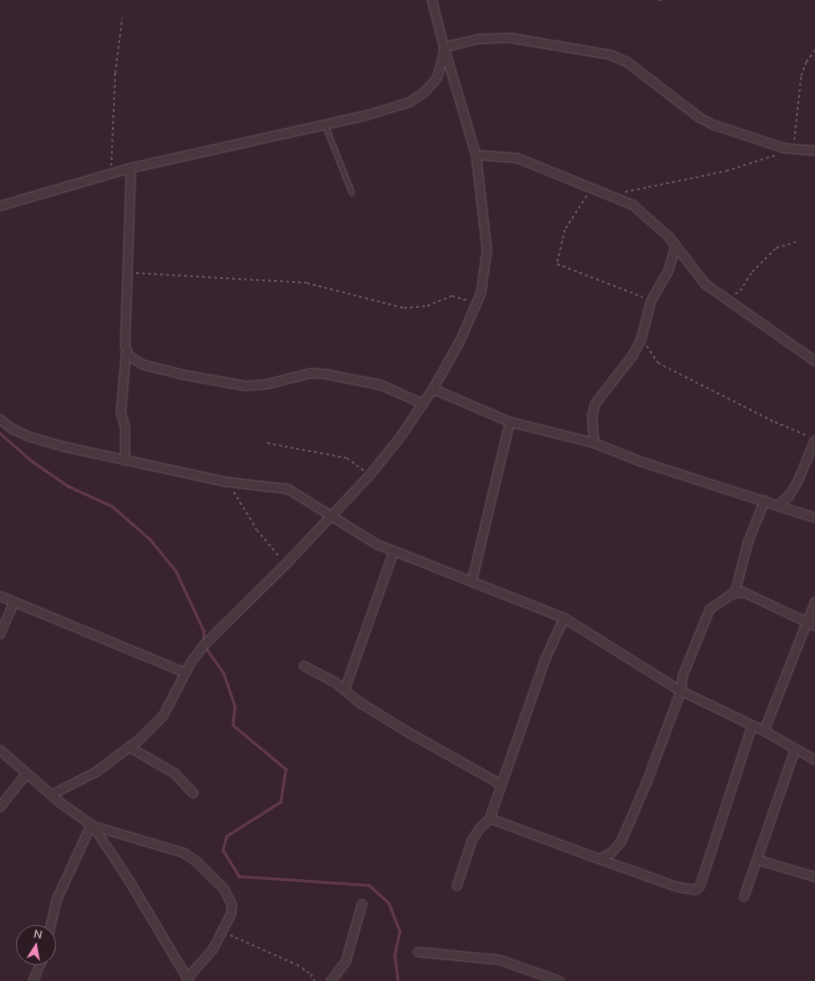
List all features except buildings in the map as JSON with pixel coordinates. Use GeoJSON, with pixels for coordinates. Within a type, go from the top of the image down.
{"type":"FeatureCollection","features":[{"type":"Feature","properties":{"kind":"street"},"geometry":{"type":"LineString","coordinates":[[51,794],[96,772],[129,747],[163,716],[186,672],[204,645],[286,564],[370,475],[433,389],[477,304],[484,280],[487,250],[476,155],[432,0]]}},
{"type":"Feature","properties":{"kind":"street"},"geometry":{"type":"LineString","coordinates":[[444,46],[478,39],[511,38],[611,55],[627,62],[700,118],[714,125],[793,150],[815,152]]}},
{"type":"Feature","properties":{"kind":"street"},"geometry":{"type":"LineString","coordinates":[[0,206],[131,168],[391,109],[410,102],[425,92],[437,78],[444,46]]}},
{"type":"Feature","properties":{"kind":"street"},"geometry":{"type":"LineString","coordinates":[[476,155],[511,156],[590,189],[613,195],[633,205],[646,215],[701,279],[717,294],[815,360]]}},
{"type":"Feature","properties":{"kind":"street"},"geometry":{"type":"LineString","coordinates":[[124,461],[125,427],[121,412],[126,353],[131,168]]}},
{"type":"Feature","properties":{"kind":"street"},"geometry":{"type":"LineString","coordinates":[[594,443],[592,417],[595,404],[633,355],[644,332],[651,301],[668,272],[675,247]]}},
{"type":"Feature","properties":{"kind":"street"},"geometry":{"type":"LineString","coordinates":[[126,353],[144,365],[207,380],[246,386],[268,384],[311,373],[325,374],[381,385],[423,404]]}},
{"type":"Feature","properties":{"kind":"street"},"geometry":{"type":"LineString","coordinates":[[433,389],[510,422],[594,443],[702,482],[779,504],[815,518]]}},
{"type":"Feature","properties":{"kind":"street"},"geometry":{"type":"LineString","coordinates":[[0,419],[12,429],[30,438],[124,461],[227,482],[281,487],[332,514],[362,536],[394,551],[564,618],[681,691],[764,731],[815,760]]}},
{"type":"Feature","properties":{"kind":"street"},"geometry":{"type":"LineString","coordinates":[[472,581],[510,422]]}},
{"type":"Feature","properties":{"kind":"street"},"geometry":{"type":"LineString","coordinates":[[779,504],[789,496],[798,481],[813,437]]}},
{"type":"Feature","properties":{"kind":"street"},"geometry":{"type":"LineString","coordinates":[[735,593],[748,542],[765,500]]}},
{"type":"Feature","properties":{"kind":"street"},"geometry":{"type":"LineString","coordinates":[[345,689],[394,551]]}},
{"type":"Feature","properties":{"kind":"street"},"geometry":{"type":"LineString","coordinates":[[599,859],[611,853],[621,842],[646,784],[681,691],[683,675],[706,616],[722,600],[735,593],[743,592],[815,626]]}},
{"type":"Feature","properties":{"kind":"street"},"geometry":{"type":"LineString","coordinates":[[0,596],[186,672]]}},
{"type":"Feature","properties":{"kind":"street"},"geometry":{"type":"LineString","coordinates":[[764,731],[815,602]]}},
{"type":"Feature","properties":{"kind":"street"},"geometry":{"type":"LineString","coordinates":[[0,634],[14,603]]}},
{"type":"Feature","properties":{"kind":"street"},"geometry":{"type":"LineString","coordinates":[[492,817],[491,813],[500,784],[545,660],[564,618]]}},
{"type":"Feature","properties":{"kind":"street"},"geometry":{"type":"LineString","coordinates":[[304,666],[345,689],[359,702],[406,731],[500,784]]}},
{"type":"Feature","properties":{"kind":"street"},"geometry":{"type":"LineString","coordinates":[[492,817],[552,843],[677,887],[696,890],[700,886],[752,726]]}},
{"type":"Feature","properties":{"kind":"street"},"geometry":{"type":"LineString","coordinates":[[129,747],[174,773],[194,793]]}},
{"type":"Feature","properties":{"kind":"street"},"geometry":{"type":"LineString","coordinates":[[0,750],[51,794],[92,825],[130,882],[188,980],[213,949],[223,932],[232,910],[230,898],[216,878],[184,853],[92,825]]}},
{"type":"Feature","properties":{"kind":"street"},"geometry":{"type":"LineString","coordinates":[[744,897],[795,750]]}},
{"type":"Feature","properties":{"kind":"street"},"geometry":{"type":"LineString","coordinates":[[0,807],[27,773]]}},
{"type":"Feature","properties":{"kind":"street"},"geometry":{"type":"LineString","coordinates":[[457,886],[472,840],[480,828],[492,817]]}},
{"type":"Feature","properties":{"kind":"street"},"geometry":{"type":"LineString","coordinates":[[51,925],[57,899],[92,825]]}},
{"type":"Feature","properties":{"kind":"street"},"geometry":{"type":"LineString","coordinates":[[758,860],[815,877]]}},
{"type":"Feature","properties":{"kind":"street"},"geometry":{"type":"LineString","coordinates":[[331,981],[346,961],[362,904]]}},
{"type":"Feature","properties":{"kind":"street"},"geometry":{"type":"LineString","coordinates":[[418,952],[500,960],[559,981]]}},
{"type":"Feature","properties":{"kind":"street"},"geometry":{"type":"LineString","coordinates":[[33,981],[40,965]]}},
{"type":"Feature","properties":{"kind":"lane"},"geometry":{"type":"LineString","coordinates":[[325,124],[352,193]]}},
{"type":"Feature","properties":{"kind":"path"},"geometry":{"type":"LineString","coordinates":[[658,0],[664,0]]}},
{"type":"Feature","properties":{"kind":"path"},"geometry":{"type":"LineString","coordinates":[[110,174],[115,73],[122,18]]}},
{"type":"Feature","properties":{"kind":"path"},"geometry":{"type":"LineString","coordinates":[[793,150],[801,76],[806,62],[815,50]]}},
{"type":"Feature","properties":{"kind":"path"},"geometry":{"type":"LineString","coordinates":[[613,195],[726,171],[778,155]]}},
{"type":"Feature","properties":{"kind":"path"},"geometry":{"type":"LineString","coordinates":[[590,189],[565,230],[557,264],[606,281],[651,301]]}},
{"type":"Feature","properties":{"kind":"path"},"geometry":{"type":"LineString","coordinates":[[732,294],[740,292],[752,272],[776,248],[796,242]]}},
{"type":"Feature","properties":{"kind":"path"},"geometry":{"type":"LineString","coordinates":[[128,273],[306,283],[404,308],[427,306],[452,296],[477,304]]}},
{"type":"Feature","properties":{"kind":"path"},"geometry":{"type":"LineString","coordinates":[[644,332],[649,352],[658,364],[802,435],[813,437]]}},
{"type":"Feature","properties":{"kind":"path"},"geometry":{"type":"LineString","coordinates":[[267,443],[347,458],[370,475]]}},
{"type":"Feature","properties":{"kind":"path"},"geometry":{"type":"LineString","coordinates":[[227,482],[257,530],[286,564]]}},
{"type":"Feature","properties":{"kind":"path"},"geometry":{"type":"LineString","coordinates":[[223,932],[247,945],[297,965],[312,974],[315,981]]}},
{"type":"Feature","properties":{"kind":"waterway"},"geometry":{"type":"LineString","coordinates":[[0,433],[32,461],[68,486],[112,506],[150,539],[176,571],[204,631],[204,645],[224,674],[235,706],[233,725],[286,769],[281,802],[227,836],[223,850],[239,876],[369,885],[389,903],[400,931],[395,955],[398,981]]}}]}
